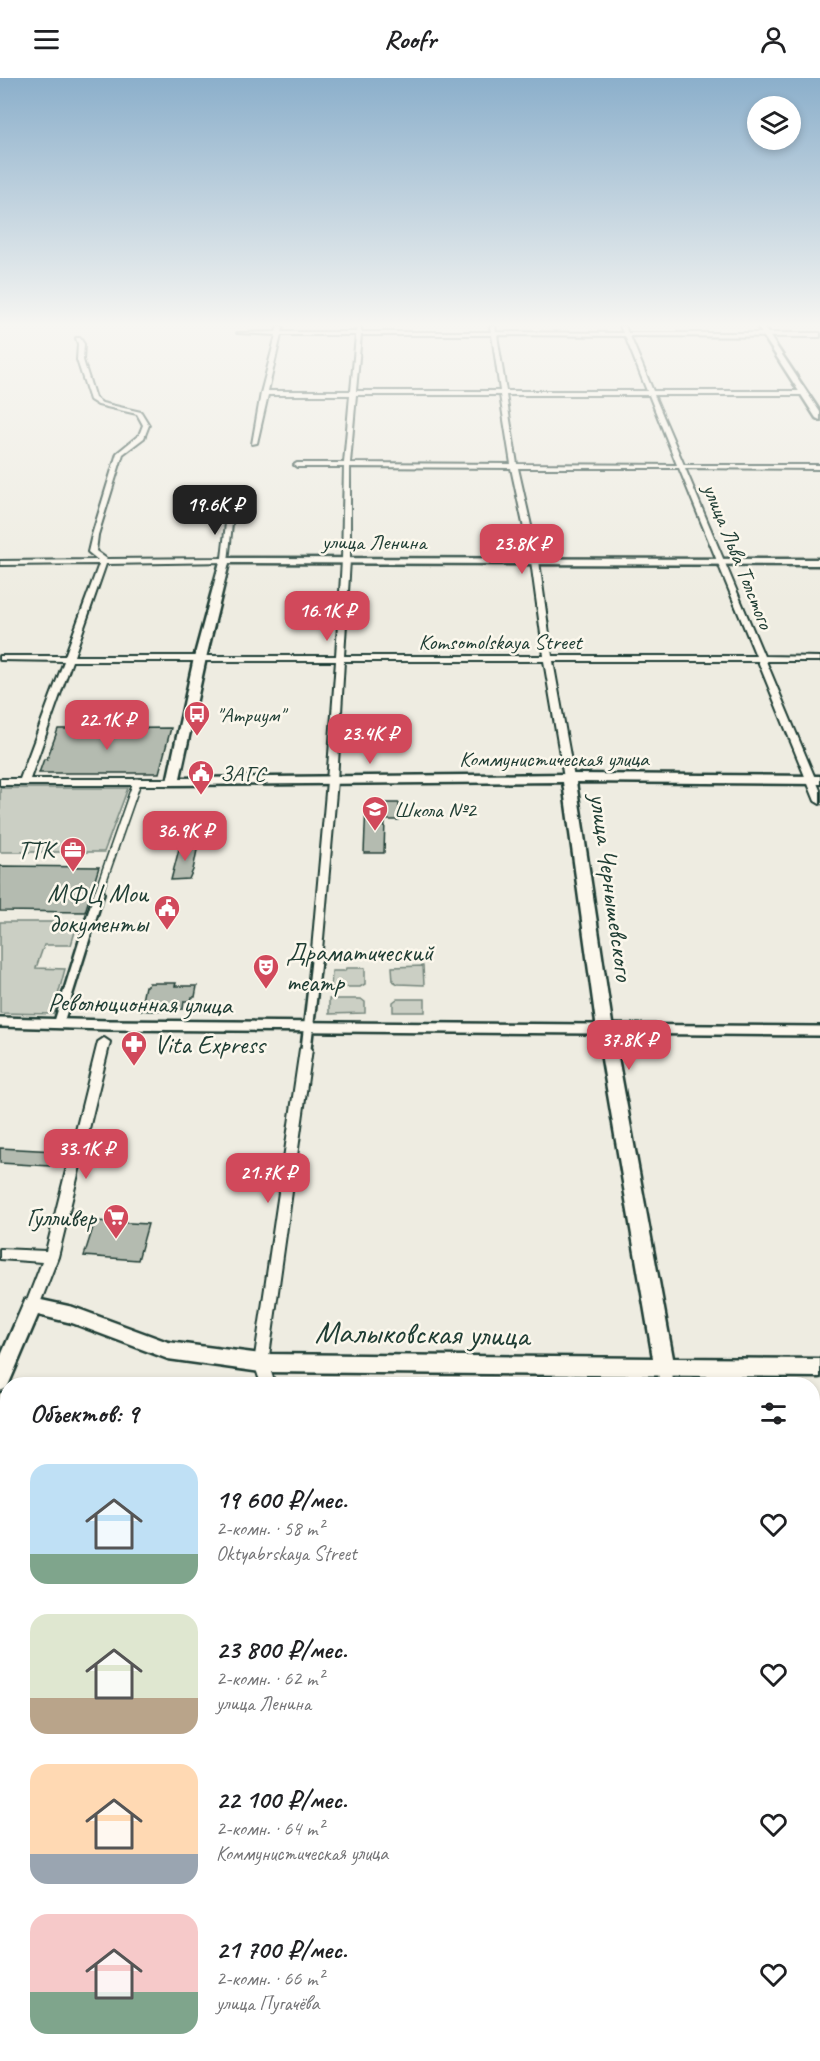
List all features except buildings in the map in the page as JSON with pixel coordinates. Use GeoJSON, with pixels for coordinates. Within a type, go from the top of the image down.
{"type":"FeatureCollection","features":[{"type":"Feature","properties":{"kind":"street"},"geometry":{"type":"LineString","coordinates":[[24,782],[104,560],[92,552],[120,453],[140,442],[146,427],[143,419]]}},
{"type":"Feature","properties":{"kind":"street"},"geometry":{"type":"LineString","coordinates":[[254,443],[259,419]]}},
{"type":"Feature","properties":{"kind":"street"},"geometry":{"type":"LineString","coordinates":[[266,1377],[261,1363],[310,1027],[316,961],[332,781],[346,560],[347,465],[351,419]]}},
{"type":"Feature","properties":{"kind":"street","name":"улица Чернышевского"},"geometry":{"type":"LineString","coordinates":[[508,419],[514,466],[535,561],[605,1030],[665,1376]]}},
{"type":"Feature","properties":{"kind":"street","name":"улица Льва Толстого"},"geometry":{"type":"LineString","coordinates":[[662,419],[760,658],[816,780],[820,801]]}},
{"type":"Feature","properties":{"kind":"street"},"geometry":{"type":"LineString","coordinates":[[297,465],[820,467]]}},
{"type":"Feature","properties":{"kind":"street"},"geometry":{"type":"LineString","coordinates":[[172,782],[225,560],[230,514]]}},
{"type":"Feature","properties":{"kind":"street","name":"улица Ленина"},"geometry":{"type":"LineString","coordinates":[[0,563],[104,560],[820,562]]}},
{"type":"Feature","properties":{"kind":"street","name":"Komsomolskaya Street"},"geometry":{"type":"LineString","coordinates":[[0,658],[820,659]]}},
{"type":"Feature","properties":{"kind":"street","name":"Коммунистическая улица"},"geometry":{"type":"LineString","coordinates":[[0,782],[569,778],[816,780]]}},
{"type":"Feature","properties":{"kind":"street"},"geometry":{"type":"LineString","coordinates":[[59,1022],[108,864],[137,782]]}},
{"type":"Feature","properties":{"kind":"street","name":"Революционная улица"},"geometry":{"type":"LineString","coordinates":[[0,1022],[108,1025],[820,1031]]}},
{"type":"Feature","properties":{"kind":"street"},"geometry":{"type":"LineString","coordinates":[[2,1377],[51,1257],[108,1025]]}},
{"type":"Feature","properties":{"kind":"street"},"geometry":{"type":"LineString","coordinates":[[0,1254],[51,1257]]}},
{"type":"Feature","properties":{"kind":"street","name":"Малыковская улица"},"geometry":{"type":"LineString","coordinates":[[32,1306],[73,1315],[168,1350],[261,1363],[665,1376],[820,1368]]}},
{"type":"Feature","properties":{"kind":"shaded area"},"geometry":{"type":"Polygon","coordinates":[[[0,788],[128,788],[104,852],[0,852],[0,788]]]}},
{"type":"Feature","properties":{"kind":"shaded area"},"geometry":{"type":"Polygon","coordinates":[[[0,922],[78,922],[71,945],[44,945],[36,968],[65,969],[53,1014],[0,1013],[0,922]]]}},
{"type":"Feature","properties":{"kind":"shaded area"},"geometry":{"type":"Polygon","coordinates":[[[423,966],[424,985],[398,984],[393,981],[392,967],[423,966]]]}},
{"type":"Feature","properties":{"kind":"shaded area"},"geometry":{"type":"Polygon","coordinates":[[[346,968],[365,968],[365,984],[360,987],[331,987],[332,971],[345,971],[346,968]]]}},
{"type":"Feature","properties":{"kind":"shaded area"},"geometry":{"type":"Polygon","coordinates":[[[329,999],[361,999],[365,1002],[365,1013],[329,1014],[329,999]]]}},
{"type":"Feature","properties":{"kind":"shaded area"},"geometry":{"type":"Polygon","coordinates":[[[397,999],[425,999],[425,1012],[393,1012],[393,1002],[397,999]]]}},
{"type":"Feature","properties":{"kind":"place","name":"\"Атриум\""},"geometry":{"type":"Point","coordinates":[197,737]}},
{"type":"Feature","properties":{"kind":"place","name":"ЗАГС"},"geometry":{"type":"Point","coordinates":[201,796]}},
{"type":"Feature","properties":{"kind":"place","name":"Школа №2"},"geometry":{"type":"Point","coordinates":[375,832]}},
{"type":"Feature","properties":{"kind":"place","name":"ТТК"},"geometry":{"type":"Point","coordinates":[73,873]}},
{"type":"Feature","properties":{"kind":"place","name":"МФЦ Мои документы"},"geometry":{"type":"Point","coordinates":[167,931]}},
{"type":"Feature","properties":{"kind":"place","name":"Драматический театр"},"geometry":{"type":"Point","coordinates":[266,990]}},
{"type":"Feature","properties":{"kind":"place","name":"Vita Express"},"geometry":{"type":"Point","coordinates":[134,1067]}},
{"type":"Feature","properties":{"kind":"place","name":"Гулливер"},"geometry":{"type":"Point","coordinates":[116,1240]}}]}
